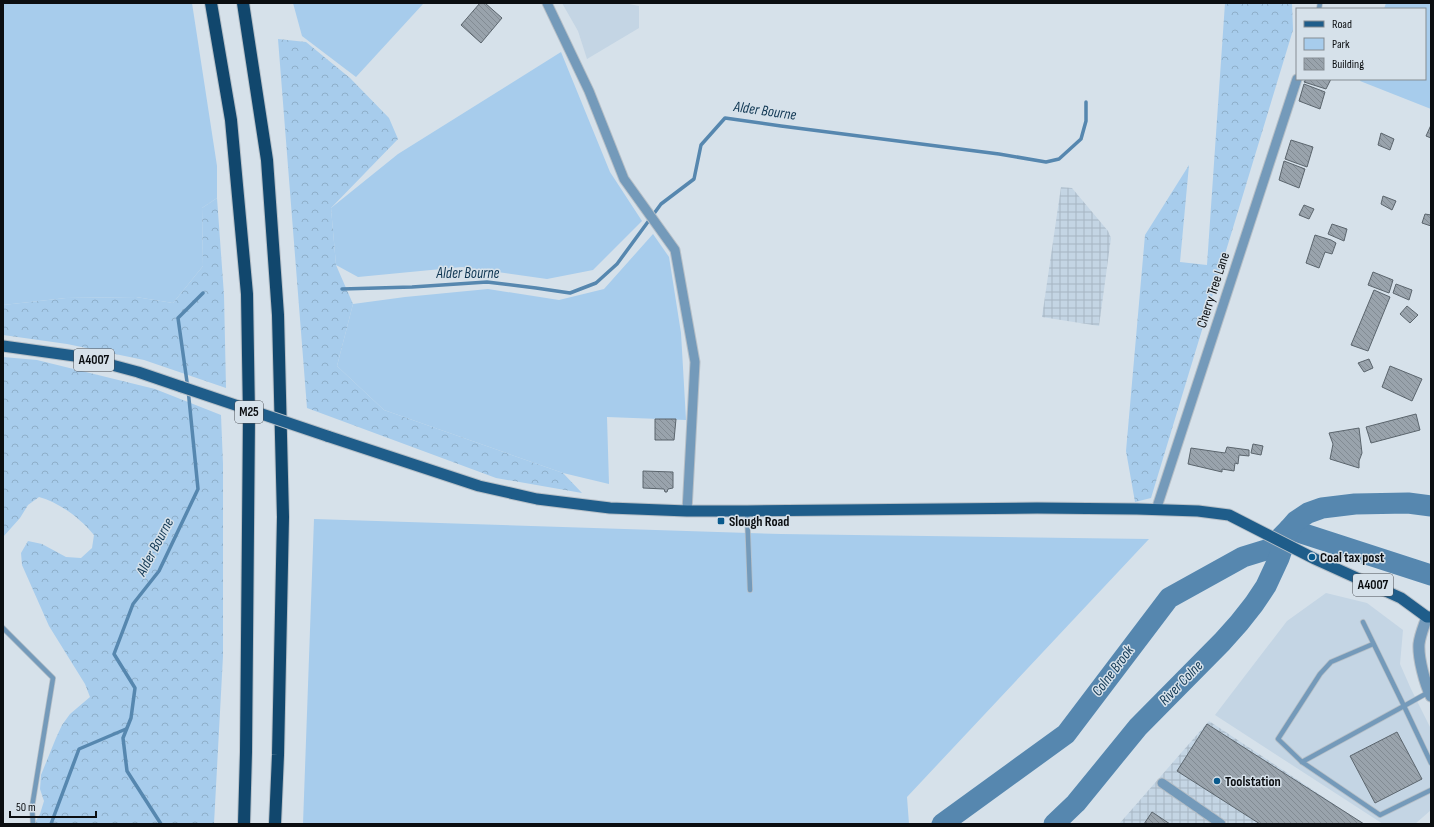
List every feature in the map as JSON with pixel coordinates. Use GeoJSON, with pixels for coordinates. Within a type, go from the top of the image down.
{"type":"FeatureCollection","features":[{"type":"Feature","properties":{"kind":"highway","name":"M25"},"geometry":{"type":"LineString","coordinates":[[211,3],[231,120],[246,294],[249,416],[244,824]]}},
{"type":"Feature","properties":{"kind":"highway","name":"M25"},"geometry":{"type":"LineString","coordinates":[[244,3],[267,160],[278,315],[284,517],[275,824]]}},
{"type":"Feature","properties":{"kind":"main road","name":"A4007"},"geometry":{"type":"LineString","coordinates":[[3,346],[82,357],[138,372],[479,486],[537,498],[610,508],[687,511],[1037,508],[1198,511],[1229,515],[1315,559],[1401,598],[1429,617]]}},
{"type":"Feature","properties":{"kind":"street"},"geometry":{"type":"LineString","coordinates":[[548,3],[589,91],[624,179],[675,250],[695,362],[687,511]]}},
{"type":"Feature","properties":{"kind":"street","name":"Cherry Tree Lane"},"geometry":{"type":"LineString","coordinates":[[1156,510],[1297,80]]}},
{"type":"Feature","properties":{"kind":"street"},"geometry":{"type":"LineString","coordinates":[[1429,617],[1421,633],[1419,646],[1421,660],[1430,693]]}},
{"type":"Feature","properties":{"kind":"street"},"geometry":{"type":"LineString","coordinates":[[1162,784],[1221,824]]}},
{"type":"Feature","properties":{"kind":"lane"},"geometry":{"type":"LineString","coordinates":[[747,511],[750,590]]}},
{"type":"Feature","properties":{"kind":"lane"},"geometry":{"type":"LineString","coordinates":[[1363,622],[1431,763]]}},
{"type":"Feature","properties":{"kind":"lane"},"geometry":{"type":"LineString","coordinates":[[3,628],[53,678],[32,807],[33,824]]}},
{"type":"Feature","properties":{"kind":"lane"},"geometry":{"type":"LineString","coordinates":[[1373,644],[1331,662],[1320,674],[1278,739],[1302,762],[1380,815],[1431,790]]}},
{"type":"Feature","properties":{"kind":"lane"},"geometry":{"type":"LineString","coordinates":[[1302,762],[1430,693]]}},
{"type":"Feature","properties":{"kind":"shaded area"},"geometry":{"type":"Polygon","coordinates":[[[562,3],[624,3],[639,6],[639,28],[587,59],[578,31],[562,3]]]}},
{"type":"Feature","properties":{"kind":"shaded area"},"geometry":{"type":"Polygon","coordinates":[[[1061,187],[1072,188],[1108,231],[1111,238],[1099,326],[1042,317],[1061,187]]]}},
{"type":"Feature","properties":{"kind":"shaded area"},"geometry":{"type":"Polygon","coordinates":[[[1326,593],[1367,603],[1403,630],[1400,664],[1431,729],[1431,810],[1415,824],[1383,824],[1215,715],[1287,621],[1326,593]]]}},
{"type":"Feature","properties":{"kind":"shaded area"},"geometry":{"type":"Polygon","coordinates":[[[1209,721],[1364,824],[1119,824],[1209,721]]]}},
{"type":"Feature","properties":{"kind":"green space"},"geometry":{"type":"Polygon","coordinates":[[[3,3],[192,3],[217,166],[217,198],[202,208],[203,266],[173,303],[136,297],[66,298],[3,305],[3,3]]]}},
{"type":"Feature","properties":{"kind":"green space"},"geometry":{"type":"Polygon","coordinates":[[[293,3],[423,4],[356,77],[302,36],[293,3]]]}},
{"type":"Feature","properties":{"kind":"green space"},"geometry":{"type":"Polygon","coordinates":[[[1225,3],[1292,3],[1293,30],[1151,498],[1135,502],[1126,451],[1145,235],[1189,165],[1180,262],[1207,265],[1225,3]]]}},
{"type":"Feature","properties":{"kind":"green space"},"geometry":{"type":"Polygon","coordinates":[[[1386,3],[1431,3],[1431,109],[1360,81],[1426,80],[1426,8],[1384,8],[1386,3]]]}},
{"type":"Feature","properties":{"kind":"green space"},"geometry":{"type":"Polygon","coordinates":[[[278,39],[306,42],[350,78],[389,118],[398,139],[331,208],[336,265],[353,304],[337,366],[384,410],[563,473],[582,493],[496,478],[307,408],[278,39]]]}},
{"type":"Feature","properties":{"kind":"green space"},"geometry":{"type":"Polygon","coordinates":[[[561,52],[610,172],[642,221],[593,270],[547,279],[462,267],[358,277],[336,265],[331,208],[398,154],[561,52]]]}},
{"type":"Feature","properties":{"kind":"green space"},"geometry":{"type":"Polygon","coordinates":[[[217,198],[224,295],[226,388],[144,360],[67,344],[3,335],[3,305],[66,298],[136,297],[173,303],[203,266],[202,208],[217,198]]]}},
{"type":"Feature","properties":{"kind":"green space"},"geometry":{"type":"Polygon","coordinates":[[[653,234],[669,257],[681,333],[686,420],[607,417],[609,484],[563,473],[384,410],[337,366],[353,304],[405,297],[488,289],[559,300],[604,289],[653,234]]]}},
{"type":"Feature","properties":{"kind":"green space"},"geometry":{"type":"Polygon","coordinates":[[[3,357],[37,360],[155,389],[221,415],[223,464],[223,656],[214,824],[34,824],[40,814],[44,801],[40,789],[41,775],[56,738],[62,725],[70,714],[90,697],[85,684],[49,626],[22,565],[21,553],[28,541],[42,544],[66,557],[81,558],[92,548],[94,535],[62,507],[39,497],[28,505],[20,518],[3,537],[3,357]]]}},
{"type":"Feature","properties":{"kind":"green space"},"geometry":{"type":"Polygon","coordinates":[[[314,519],[781,534],[1149,539],[907,797],[909,824],[303,824],[314,519]]]}},
{"type":"Feature","properties":{"kind":"building"},"geometry":{"type":"Polygon","coordinates":[[[480,3],[485,3],[502,18],[481,43],[461,25],[480,3]]]}},
{"type":"Feature","properties":{"kind":"building"},"geometry":{"type":"Polygon","coordinates":[[[1305,80],[1330,80],[1326,89],[1304,82],[1305,80]]]}},
{"type":"Feature","properties":{"kind":"building"},"geometry":{"type":"Polygon","coordinates":[[[1304,84],[1325,92],[1320,109],[1299,101],[1304,84]]]}},
{"type":"Feature","properties":{"kind":"building"},"geometry":{"type":"Polygon","coordinates":[[[1431,125],[1431,138],[1426,136],[1431,125]]]}},
{"type":"Feature","properties":{"kind":"building"},"geometry":{"type":"Polygon","coordinates":[[[1381,133],[1394,139],[1390,150],[1378,145],[1381,133]]]}},
{"type":"Feature","properties":{"kind":"building"},"geometry":{"type":"Polygon","coordinates":[[[1291,140],[1313,147],[1307,167],[1285,159],[1291,140]]]}},
{"type":"Feature","properties":{"kind":"building"},"geometry":{"type":"Polygon","coordinates":[[[1284,161],[1305,169],[1299,188],[1279,180],[1284,161]]]}},
{"type":"Feature","properties":{"kind":"building"},"geometry":{"type":"Polygon","coordinates":[[[1383,196],[1396,201],[1392,210],[1381,204],[1383,196]]]}},
{"type":"Feature","properties":{"kind":"building"},"geometry":{"type":"Polygon","coordinates":[[[1304,205],[1314,209],[1309,219],[1299,215],[1304,205]]]}},
{"type":"Feature","properties":{"kind":"building"},"geometry":{"type":"Polygon","coordinates":[[[1425,214],[1431,215],[1431,226],[1422,223],[1425,214]]]}},
{"type":"Feature","properties":{"kind":"building"},"geometry":{"type":"Polygon","coordinates":[[[1332,224],[1347,229],[1344,241],[1328,234],[1332,224]]]}},
{"type":"Feature","properties":{"kind":"building"},"geometry":{"type":"Polygon","coordinates":[[[1315,235],[1336,243],[1332,254],[1325,252],[1319,268],[1306,263],[1315,235]]]}},
{"type":"Feature","properties":{"kind":"building"},"geometry":{"type":"Polygon","coordinates":[[[1373,272],[1393,280],[1389,293],[1368,285],[1373,272]]]}},
{"type":"Feature","properties":{"kind":"building"},"geometry":{"type":"Polygon","coordinates":[[[1396,284],[1412,290],[1409,300],[1393,293],[1396,284]]]}},
{"type":"Feature","properties":{"kind":"building"},"geometry":{"type":"Polygon","coordinates":[[[1374,290],[1390,297],[1368,351],[1351,345],[1374,290]]]}},
{"type":"Feature","properties":{"kind":"building"},"geometry":{"type":"Polygon","coordinates":[[[1407,306],[1418,315],[1410,323],[1400,314],[1407,306]]]}},
{"type":"Feature","properties":{"kind":"building"},"geometry":{"type":"Polygon","coordinates":[[[1369,359],[1373,368],[1364,372],[1358,363],[1369,359]]]}},
{"type":"Feature","properties":{"kind":"building"},"geometry":{"type":"Polygon","coordinates":[[[1390,366],[1422,379],[1412,401],[1382,387],[1390,366]]]}},
{"type":"Feature","properties":{"kind":"building"},"geometry":{"type":"Polygon","coordinates":[[[1416,414],[1420,430],[1371,443],[1366,427],[1416,414]]]}},
{"type":"Feature","properties":{"kind":"building"},"geometry":{"type":"Polygon","coordinates":[[[655,419],[676,419],[674,440],[655,440],[655,419]]]}},
{"type":"Feature","properties":{"kind":"building"},"geometry":{"type":"Polygon","coordinates":[[[1359,428],[1362,453],[1359,461],[1359,468],[1330,459],[1333,444],[1329,433],[1359,428]]]}},
{"type":"Feature","properties":{"kind":"building"},"geometry":{"type":"Polygon","coordinates":[[[1253,444],[1263,446],[1261,455],[1251,453],[1253,444]]]}},
{"type":"Feature","properties":{"kind":"building"},"geometry":{"type":"Polygon","coordinates":[[[1227,447],[1249,450],[1249,456],[1239,455],[1238,464],[1235,463],[1234,471],[1222,469],[1222,472],[1188,464],[1191,448],[1225,453],[1227,447]]]}},
{"type":"Feature","properties":{"kind":"building"},"geometry":{"type":"Polygon","coordinates":[[[643,471],[673,472],[673,488],[668,489],[667,492],[665,492],[664,489],[643,488],[643,471]]]}},
{"type":"Feature","properties":{"kind":"building"},"geometry":{"type":"Polygon","coordinates":[[[1207,724],[1364,824],[1260,824],[1177,771],[1207,724]]]}},
{"type":"Feature","properties":{"kind":"building"},"geometry":{"type":"Polygon","coordinates":[[[1397,732],[1422,779],[1375,803],[1350,756],[1397,732]]]}},
{"type":"Feature","properties":{"kind":"building"},"geometry":{"type":"Polygon","coordinates":[[[1152,812],[1170,824],[1144,824],[1152,812]]]}},
{"type":"Feature","properties":{"kind":"waterway","name":"Alder Bourne"},"geometry":{"type":"LineString","coordinates":[[342,289],[412,287],[487,282],[570,293],[596,283],[617,264],[661,204],[694,179],[701,145],[725,118],[999,154],[1046,162],[1059,159],[1081,139],[1086,121],[1086,102]]}},
{"type":"Feature","properties":{"kind":"waterway","name":"Alder Bourne"},"geometry":{"type":"LineString","coordinates":[[161,824],[127,771],[123,738],[131,718],[135,688],[114,654],[133,604],[159,571],[198,489],[188,389],[178,318],[203,293]]}},
{"type":"Feature","properties":{"kind":"waterway","name":"River Colne"},"geometry":{"type":"LineString","coordinates":[[1054,824],[1076,803],[1138,727],[1239,623],[1266,586],[1279,558],[1289,529],[1296,521],[1308,513],[1322,508],[1355,504],[1408,503],[1431,506]]}},
{"type":"Feature","properties":{"kind":"waterway","name":"Colne Brook"},"geometry":{"type":"LineString","coordinates":[[942,824],[1066,734],[1169,598],[1243,557],[1269,549],[1289,529],[1431,575]]}},
{"type":"Feature","properties":{"kind":"waterway"},"geometry":{"type":"LineString","coordinates":[[51,824],[79,749],[126,729]]}},
{"type":"Feature","properties":{"kind":"place","name":"Slough Road"},"geometry":{"type":"Point","coordinates":[721,521]}},
{"type":"Feature","properties":{"kind":"place","name":"Coal tax post"},"geometry":{"type":"Point","coordinates":[1312,557]}},
{"type":"Feature","properties":{"kind":"place","name":"Toolstation"},"geometry":{"type":"Point","coordinates":[1217,781]}}]}
